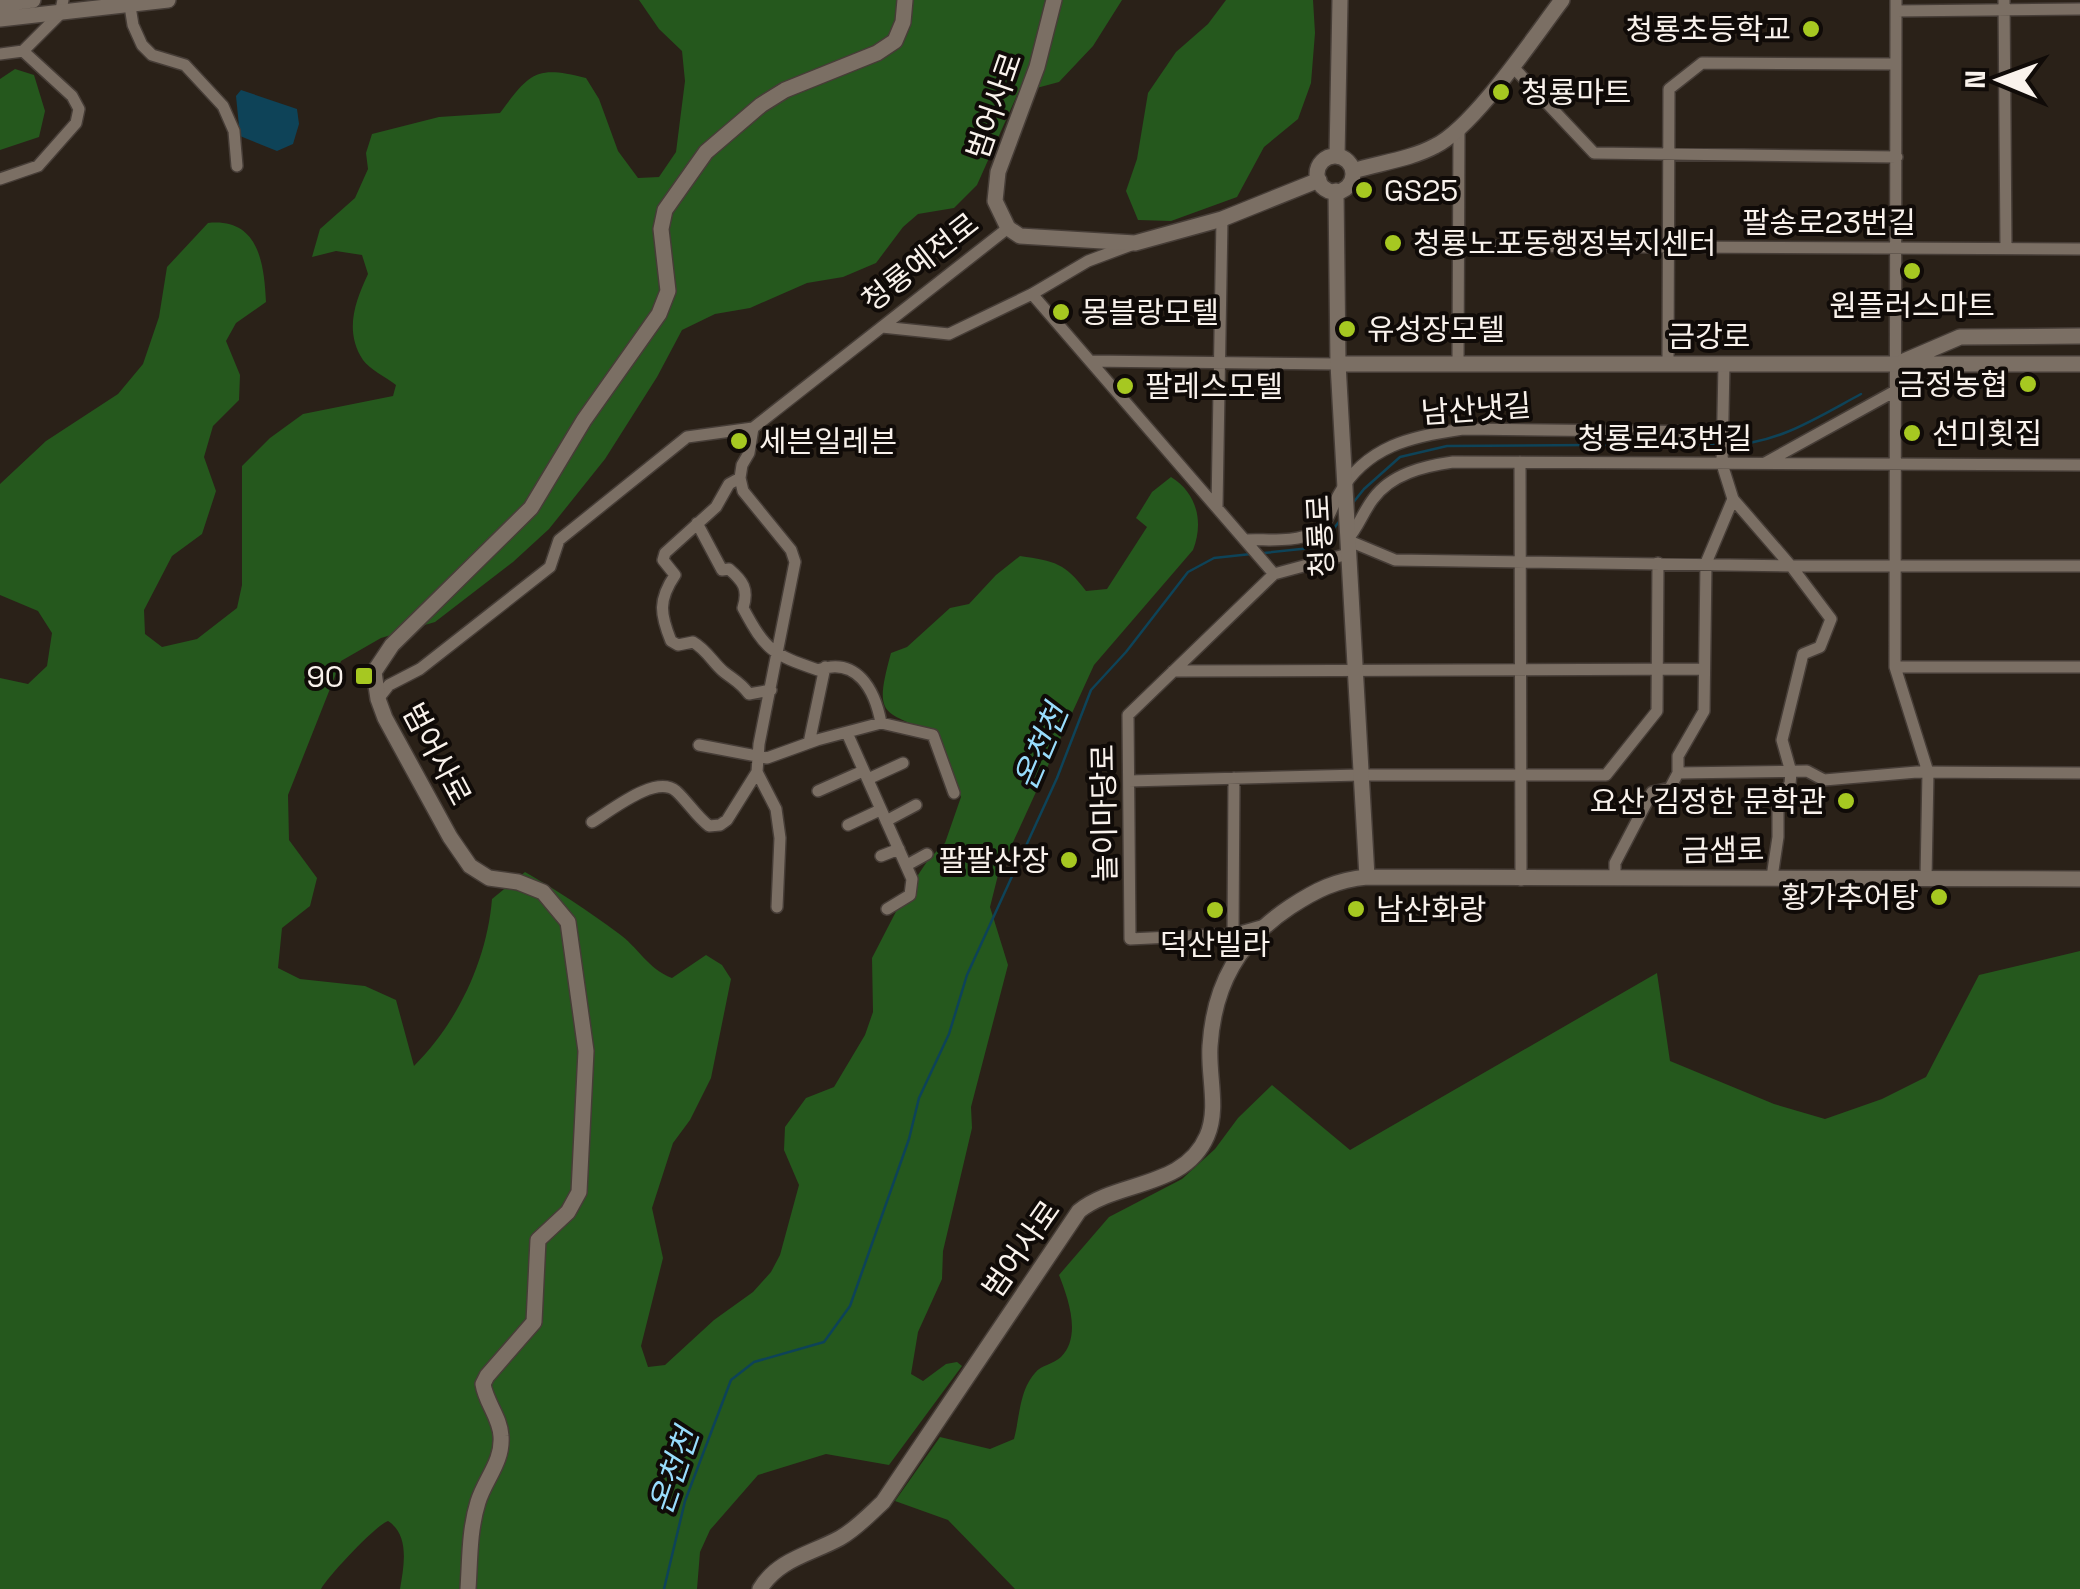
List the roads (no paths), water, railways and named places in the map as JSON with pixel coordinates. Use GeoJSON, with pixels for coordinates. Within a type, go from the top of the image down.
{"type":"FeatureCollection","features":[{"type":"Feature","properties":{"kind":"street"},"geometry":{"type":"LineString","coordinates":[[0,4],[34,0]]}},
{"type":"Feature","properties":{"kind":"street"},"geometry":{"type":"LineString","coordinates":[[1,25],[61,7],[168,0]]}},
{"type":"Feature","properties":{"kind":"street","name":"범어사로"},"geometry":{"type":"LineString","coordinates":[[468,1589],[470,1535],[478,1499],[497,1464],[502,1440],[484,1384],[534,1322],[538,1240],[568,1212],[579,1192],[586,1052],[568,922],[543,892],[518,882],[490,878],[470,866],[424,792],[373,682],[379,662],[531,508],[584,420],[659,314],[668,291],[660,229],[666,210],[706,152],[761,105],[785,90],[877,53],[894,41],[903,22],[904,0]]}},
{"type":"Feature","properties":{"kind":"street","name":"범어사로"},"geometry":{"type":"LineString","coordinates":[[1008,228],[996,201],[998,172],[1037,67],[1054,0]]}},
{"type":"Feature","properties":{"kind":"street"},"geometry":{"type":"LineString","coordinates":[[1337,156],[1340,0]]}},
{"type":"Feature","properties":{"kind":"street"},"geometry":{"type":"LineString","coordinates":[[1353,171],[1435,146],[1460,128],[1562,0]]}},
{"type":"Feature","properties":{"kind":"street"},"geometry":{"type":"LineString","coordinates":[[130,2],[133,26],[142,44],[152,54],[184,65],[223,106],[234,131],[238,166]]}},
{"type":"Feature","properties":{"kind":"street"},"geometry":{"type":"LineString","coordinates":[[1926,878],[1928,772],[1895,667],[1896,5],[2080,9]]}},
{"type":"Feature","properties":{"kind":"street"},"geometry":{"type":"LineString","coordinates":[[2004,5],[2006,248]]}},
{"type":"Feature","properties":{"kind":"street"},"geometry":{"type":"LineString","coordinates":[[0,54],[23,51],[61,7]]}},
{"type":"Feature","properties":{"kind":"street"},"geometry":{"type":"LineString","coordinates":[[0,179],[38,166],[52,154],[76,123],[80,109],[72,96],[23,51]]}},
{"type":"Feature","properties":{"kind":"street"},"geometry":{"type":"LineString","coordinates":[[1668,364],[1669,89],[1702,63],[1896,64]]}},
{"type":"Feature","properties":{"kind":"street"},"geometry":{"type":"LineString","coordinates":[[1512,66],[1594,152],[1897,157]]}},
{"type":"Feature","properties":{"kind":"street"},"geometry":{"type":"LineString","coordinates":[[1458,364],[1460,128]]}},
{"type":"Feature","properties":{"kind":"street"},"geometry":{"type":"LineString","coordinates":[[1337,156],[1348,161],[1353,171],[1351,182],[1336,191],[1325,188],[1319,180],[1322,162],[1337,156]]}},
{"type":"Feature","properties":{"kind":"street","name":"청룡예전로"},"geometry":{"type":"LineString","coordinates":[[753,428],[1008,228],[1029,239],[1134,243],[1222,219],[1319,180]]}},
{"type":"Feature","properties":{"kind":"street","name":"청룡로"},"geometry":{"type":"LineString","coordinates":[[1336,191],[1338,364],[1367,878]]}},
{"type":"Feature","properties":{"kind":"street"},"geometry":{"type":"LineString","coordinates":[[1217,507],[1222,219]]}},
{"type":"Feature","properties":{"kind":"street"},"geometry":{"type":"LineString","coordinates":[[882,327],[949,334],[1032,294],[1088,261],[1134,243]]}},
{"type":"Feature","properties":{"kind":"street","name":"팔송로23번길"},"geometry":{"type":"LineString","coordinates":[[1458,246],[2080,248]]}},
{"type":"Feature","properties":{"kind":"street"},"geometry":{"type":"LineString","coordinates":[[1032,294],[1274,574]]}},
{"type":"Feature","properties":{"kind":"street"},"geometry":{"type":"LineString","coordinates":[[1898,364],[1960,337],[2080,336]]}},
{"type":"Feature","properties":{"kind":"street"},"geometry":{"type":"LineString","coordinates":[[1090,360],[1338,364]]}},
{"type":"Feature","properties":{"kind":"street","name":"금강로"},"geometry":{"type":"LineString","coordinates":[[1338,364],[2080,364]]}},
{"type":"Feature","properties":{"kind":"street"},"geometry":{"type":"LineString","coordinates":[[1724,364],[1722,460],[1733,500],[1831,619],[1820,647],[1803,654],[1786,719],[1782,740],[1791,772],[1790,784],[1778,801],[1772,878]]}},
{"type":"Feature","properties":{"kind":"street"},"geometry":{"type":"LineString","coordinates":[[1764,464],[1897,390]]}},
{"type":"Feature","properties":{"kind":"street"},"geometry":{"type":"LineString","coordinates":[[378,699],[389,685],[420,668],[550,567],[560,540],[687,437],[753,428],[749,453],[742,465],[742,492],[791,550],[796,562],[757,772],[720,826],[708,826],[677,792],[655,785],[592,822]]}},
{"type":"Feature","properties":{"kind":"street","name":"남산냇길"},"geometry":{"type":"LineString","coordinates":[[1246,540],[1290,539],[1314,533],[1324,524],[1344,485],[1362,462],[1390,445],[1424,434],[1463,429],[1722,434]]}},
{"type":"Feature","properties":{"kind":"street","name":"청룡로43번길"},"geometry":{"type":"LineString","coordinates":[[1348,547],[1376,494],[1410,472],[1453,462],[1722,460],[1764,464],[2080,465]]}},
{"type":"Feature","properties":{"kind":"street"},"geometry":{"type":"LineString","coordinates":[[1520,462],[1521,880]]}},
{"type":"Feature","properties":{"kind":"street"},"geometry":{"type":"LineString","coordinates":[[740,478],[728,484],[716,507],[665,552],[663,560],[675,575],[661,600],[672,641],[701,646],[724,673],[736,676],[748,694],[771,690]]}},
{"type":"Feature","properties":{"kind":"street"},"geometry":{"type":"LineString","coordinates":[[1615,879],[1615,863],[1652,792],[1670,788],[1678,773],[1678,756],[1704,711],[1706,563],[1733,500]]}},
{"type":"Feature","properties":{"kind":"street"},"geometry":{"type":"LineString","coordinates":[[697,523],[722,570],[729,570],[743,581],[744,608],[765,646],[818,670],[850,669],[860,674],[870,688],[881,723]]}},
{"type":"Feature","properties":{"kind":"street"},"geometry":{"type":"LineString","coordinates":[[1348,547],[1395,560],[2080,566]]}},
{"type":"Feature","properties":{"kind":"street","name":"놀이마당로"},"geometry":{"type":"LineString","coordinates":[[1261,926],[1233,934],[1130,939],[1128,714],[1274,574],[1348,547]]}},
{"type":"Feature","properties":{"kind":"street"},"geometry":{"type":"LineString","coordinates":[[1129,781],[1360,775],[1606,776],[1658,710],[1658,563]]}},
{"type":"Feature","properties":{"kind":"street"},"geometry":{"type":"LineString","coordinates":[[809,743],[825,667]]}},
{"type":"Feature","properties":{"kind":"street"},"geometry":{"type":"LineString","coordinates":[[1895,667],[2080,667]]}},
{"type":"Feature","properties":{"kind":"street"},"geometry":{"type":"LineString","coordinates":[[1173,671],[1704,669]]}},
{"type":"Feature","properties":{"kind":"street"},"geometry":{"type":"LineString","coordinates":[[699,745],[774,757],[881,723],[933,735],[954,793]]}},
{"type":"Feature","properties":{"kind":"street"},"geometry":{"type":"LineString","coordinates":[[847,732],[907,865],[913,888],[910,895],[887,909]]}},
{"type":"Feature","properties":{"kind":"street"},"geometry":{"type":"LineString","coordinates":[[818,791],[903,763]]}},
{"type":"Feature","properties":{"kind":"street"},"geometry":{"type":"LineString","coordinates":[[1678,773],[1806,771],[1824,780],[1881,773],[2080,773]]}},
{"type":"Feature","properties":{"kind":"street"},"geometry":{"type":"LineString","coordinates":[[757,772],[776,810],[780,872],[776,907]]}},
{"type":"Feature","properties":{"kind":"street"},"geometry":{"type":"LineString","coordinates":[[1233,934],[1234,778]]}},
{"type":"Feature","properties":{"kind":"street"},"geometry":{"type":"LineString","coordinates":[[848,825],[916,805]]}},
{"type":"Feature","properties":{"kind":"street"},"geometry":{"type":"LineString","coordinates":[[882,856],[899,849]]}},
{"type":"Feature","properties":{"kind":"street"},"geometry":{"type":"LineString","coordinates":[[907,865],[927,854]]}},
{"type":"Feature","properties":{"kind":"street","name":"범어사로"},"geometry":{"type":"LineString","coordinates":[[760,1589],[768,1577],[794,1557],[841,1538],[883,1502],[1079,1211],[1094,1199],[1167,1176],[1192,1159],[1207,1136],[1213,1106],[1210,1050],[1214,1008],[1227,975],[1261,926],[1322,886],[1367,878]]}},
{"type":"Feature","properties":{"kind":"street","name":"금샘로"},"geometry":{"type":"LineString","coordinates":[[1367,878],[2080,879]]}},
{"type":"Feature","properties":{"kind":"water"},"geometry":{"type":"Polygon","coordinates":[[[241,90],[297,109],[299,124],[293,144],[277,151],[240,136],[236,96],[241,90]]]}},
{"type":"Feature","properties":{"kind":"waterway","name":"온천천"},"geometry":{"type":"LineString","coordinates":[[1726,445],[1779,435],[1861,394]]}},
{"type":"Feature","properties":{"kind":"waterway","name":"온천천"},"geometry":{"type":"LineString","coordinates":[[1352,504],[1400,457],[1447,446],[1718,444]]}},
{"type":"Feature","properties":{"kind":"waterway","name":"온천천"},"geometry":{"type":"LineString","coordinates":[[1264,553],[1320,547],[1341,519]]}},
{"type":"Feature","properties":{"kind":"waterway","name":"온천천"},"geometry":{"type":"LineString","coordinates":[[664,1589],[685,1501],[731,1380],[754,1362],[824,1342],[850,1306],[909,1139],[919,1098],[949,1034],[967,975],[1057,778],[1091,690],[1188,572],[1214,558],[1251,554]]}},
{"type":"Feature","properties":{"kind":"place","name":"청룡초등학교"},"geometry":{"type":"Point","coordinates":[1811,29]}},
{"type":"Feature","properties":{"kind":"place","name":"청룡마트"},"geometry":{"type":"Point","coordinates":[1501,92]}},
{"type":"Feature","properties":{"kind":"place","name":"GS25"},"geometry":{"type":"Point","coordinates":[1364,190]}},
{"type":"Feature","properties":{"kind":"place","name":"청룡노포동행정복지센터"},"geometry":{"type":"Point","coordinates":[1393,243]}},
{"type":"Feature","properties":{"kind":"place","name":"원플러스마트"},"geometry":{"type":"Point","coordinates":[1912,271]}},
{"type":"Feature","properties":{"kind":"place","name":"몽블랑모텔"},"geometry":{"type":"Point","coordinates":[1061,312]}},
{"type":"Feature","properties":{"kind":"place","name":"유성장모텔"},"geometry":{"type":"Point","coordinates":[1347,329]}},
{"type":"Feature","properties":{"kind":"place","name":"금정농협"},"geometry":{"type":"Point","coordinates":[2028,384]}},
{"type":"Feature","properties":{"kind":"place","name":"팔레스모텔"},"geometry":{"type":"Point","coordinates":[1125,386]}},
{"type":"Feature","properties":{"kind":"place","name":"선미횟집"},"geometry":{"type":"Point","coordinates":[1912,433]}},
{"type":"Feature","properties":{"kind":"place","name":"세븐일레븐"},"geometry":{"type":"Point","coordinates":[739,441]}},
{"type":"Feature","properties":{"kind":"place","name":"90"},"geometry":{"type":"Point","coordinates":[364,676]}},
{"type":"Feature","properties":{"kind":"place","name":"요산 김정한 문학관"},"geometry":{"type":"Point","coordinates":[1846,801]}},
{"type":"Feature","properties":{"kind":"place","name":"팔팔산장"},"geometry":{"type":"Point","coordinates":[1069,860]}},
{"type":"Feature","properties":{"kind":"place","name":"황가추어탕"},"geometry":{"type":"Point","coordinates":[1939,897]}},
{"type":"Feature","properties":{"kind":"place","name":"남산화랑"},"geometry":{"type":"Point","coordinates":[1356,909]}},
{"type":"Feature","properties":{"kind":"place","name":"덕산빌라"},"geometry":{"type":"Point","coordinates":[1215,910]}}]}
